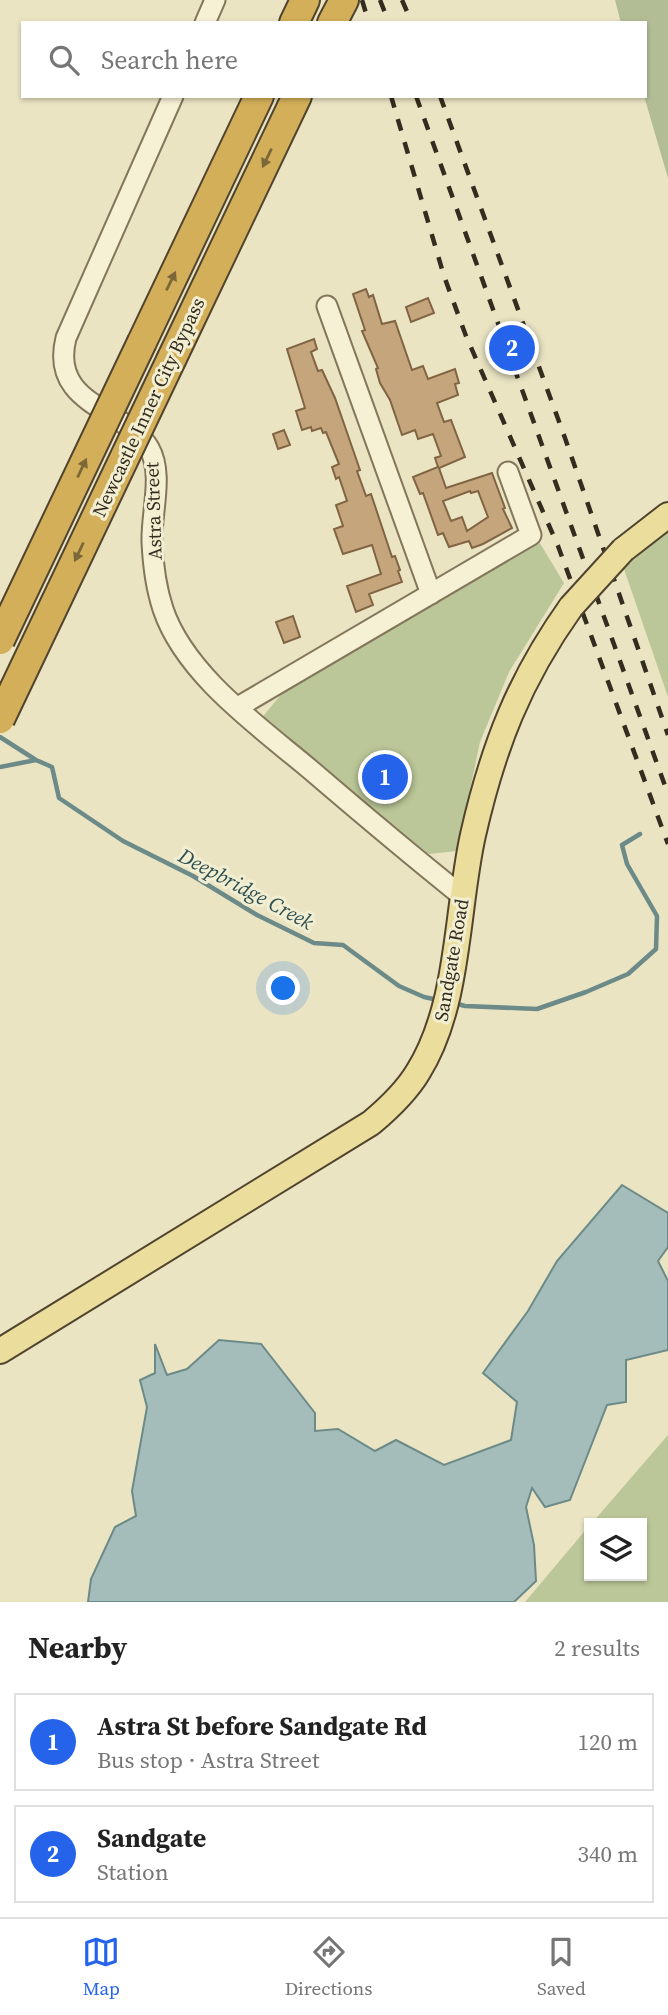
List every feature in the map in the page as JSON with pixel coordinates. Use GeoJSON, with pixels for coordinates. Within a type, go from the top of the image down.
{"type":"FeatureCollection","features":[{"type":"Feature","properties":{"kind":"highway"},"geometry":{"type":"LineString","coordinates":[[333,21],[344,0]]}},
{"type":"Feature","properties":{"kind":"highway","name":"Newcastle Inner City Bypass"},"geometry":{"type":"LineString","coordinates":[[0,640],[258,98]]}},
{"type":"Feature","properties":{"kind":"highway","name":"Newcastle Inner City Bypass"},"geometry":{"type":"LineString","coordinates":[[0,719],[296,98]]}},
{"type":"Feature","properties":{"kind":"main road","name":"Sandgate Road"},"geometry":{"type":"LineString","coordinates":[[0,1351],[371,1123],[404,1092],[417,1074],[437,1034],[448,987],[473,836],[500,737],[528,674],[571,607],[624,550],[668,515]]}},
{"type":"Feature","properties":{"kind":"street"},"geometry":{"type":"LineString","coordinates":[[206,21],[215,0]]}},
{"type":"Feature","properties":{"kind":"street","name":"Astra Street"},"geometry":{"type":"LineString","coordinates":[[172,98],[70,329],[64,347],[68,376],[79,393],[140,437],[151,452],[155,469],[152,540],[154,565],[163,608],[182,650],[238,707],[379,829],[462,896]]}},
{"type":"Feature","properties":{"kind":"street"},"geometry":{"type":"LineString","coordinates":[[327,306],[431,594]]}},
{"type":"Feature","properties":{"kind":"street"},"geometry":{"type":"LineString","coordinates":[[238,707],[531,535],[508,472]]}},
{"type":"Feature","properties":{"kind":"green space"},"geometry":{"type":"Polygon","coordinates":[[[615,0],[668,0],[668,178],[645,98],[647,98],[647,21],[620,21],[615,0]]]}},
{"type":"Feature","properties":{"kind":"green space"},"geometry":{"type":"Polygon","coordinates":[[[668,529],[668,697],[624,569],[668,529]]]}},
{"type":"Feature","properties":{"kind":"green space"},"geometry":{"type":"Polygon","coordinates":[[[538,540],[564,583],[509,672],[480,742],[457,851],[429,854],[260,720],[283,692],[538,540]]]}},
{"type":"Feature","properties":{"kind":"green space"},"geometry":{"type":"Polygon","coordinates":[[[668,1435],[668,1602],[525,1602],[584,1532],[584,1581],[647,1581],[647,1518],[596,1518],[668,1435]]]}},
{"type":"Feature","properties":{"kind":"water"},"geometry":{"type":"Polygon","coordinates":[[[622,1185],[668,1213],[668,1247],[658,1261],[668,1281],[668,1350],[626,1360],[626,1402],[607,1405],[570,1500],[545,1507],[532,1488],[526,1507],[534,1545],[536,1581],[514,1602],[88,1602],[91,1579],[115,1527],[136,1516],[132,1491],[147,1407],[140,1380],[155,1373],[155,1344],[167,1375],[187,1369],[219,1340],[261,1344],[315,1413],[315,1431],[338,1429],[375,1451],[396,1440],[444,1465],[511,1440],[517,1402],[483,1373],[528,1311],[557,1261],[622,1185]]]}},
{"type":"Feature","properties":{"kind":"building"},"geometry":{"type":"Polygon","coordinates":[[[366,289],[369,297],[373,295],[382,324],[395,321],[412,370],[423,366],[428,379],[455,369],[459,383],[455,384],[458,395],[437,403],[444,422],[451,420],[465,457],[439,468],[446,488],[492,473],[512,528],[472,548],[469,541],[449,547],[443,533],[438,535],[423,493],[420,494],[413,477],[438,467],[435,458],[441,456],[433,434],[418,439],[415,430],[402,435],[390,400],[380,383],[376,369],[378,368],[362,331],[365,330],[353,294],[366,289]],[[470,491],[443,501],[451,521],[462,517],[467,531],[488,517],[478,491],[470,491]]]}},
{"type":"Feature","properties":{"kind":"building"},"geometry":{"type":"Polygon","coordinates":[[[428,298],[434,313],[411,322],[406,307],[428,298]]]}},
{"type":"Feature","properties":{"kind":"building"},"geometry":{"type":"Polygon","coordinates":[[[314,339],[317,349],[311,352],[318,371],[322,370],[335,398],[360,470],[357,471],[366,496],[371,494],[392,557],[395,556],[400,570],[398,571],[402,582],[369,594],[373,605],[356,612],[347,586],[381,574],[372,545],[343,554],[334,529],[343,526],[336,505],[347,501],[339,477],[336,479],[332,467],[339,464],[326,432],[323,433],[321,428],[312,431],[311,427],[302,430],[296,411],[305,408],[287,349],[314,339]]]}},
{"type":"Feature","properties":{"kind":"building"},"geometry":{"type":"Polygon","coordinates":[[[284,430],[290,445],[278,449],[273,434],[284,430]]]}},
{"type":"Feature","properties":{"kind":"building"},"geometry":{"type":"Polygon","coordinates":[[[293,616],[300,637],[284,643],[276,622],[293,616]]]}},
{"type":"Feature","properties":{"kind":"waterway","name":"Deepbridge Creek"},"geometry":{"type":"LineString","coordinates":[[0,737],[36,760],[0,767]]}},
{"type":"Feature","properties":{"kind":"waterway","name":"Deepbridge Creek"},"geometry":{"type":"LineString","coordinates":[[36,760],[52,767],[59,798],[123,841],[193,876],[257,915],[314,943],[343,945],[399,986],[438,1000]]}},
{"type":"Feature","properties":{"kind":"waterway","name":"Deepbridge Creek"},"geometry":{"type":"LineString","coordinates":[[454,1003],[465,1006],[537,1009],[628,974],[656,949],[657,916],[627,864],[622,845],[640,834]]}},
{"type":"Feature","properties":{"kind":"railway"},"geometry":{"type":"LineString","coordinates":[[362,0],[368,21]]}},
{"type":"Feature","properties":{"kind":"railway"},"geometry":{"type":"LineString","coordinates":[[380,0],[388,21]]}},
{"type":"Feature","properties":{"kind":"railway"},"geometry":{"type":"LineString","coordinates":[[402,0],[411,21]]}},
{"type":"Feature","properties":{"kind":"railway"},"geometry":{"type":"LineString","coordinates":[[392,98],[444,276],[466,336],[558,546],[668,844]]}},
{"type":"Feature","properties":{"kind":"railway"},"geometry":{"type":"LineString","coordinates":[[417,98],[668,794]]}},
{"type":"Feature","properties":{"kind":"railway"},"geometry":{"type":"LineString","coordinates":[[441,98],[565,438],[668,735]]}},
{"type":"Feature","properties":{"kind":"place","name":"Sandgate"},"geometry":{"type":"Point","coordinates":[512,348]}},
{"type":"Feature","properties":{"kind":"place","name":"Astra St before Sandgate Rd"},"geometry":{"type":"Point","coordinates":[385,777]}}]}
